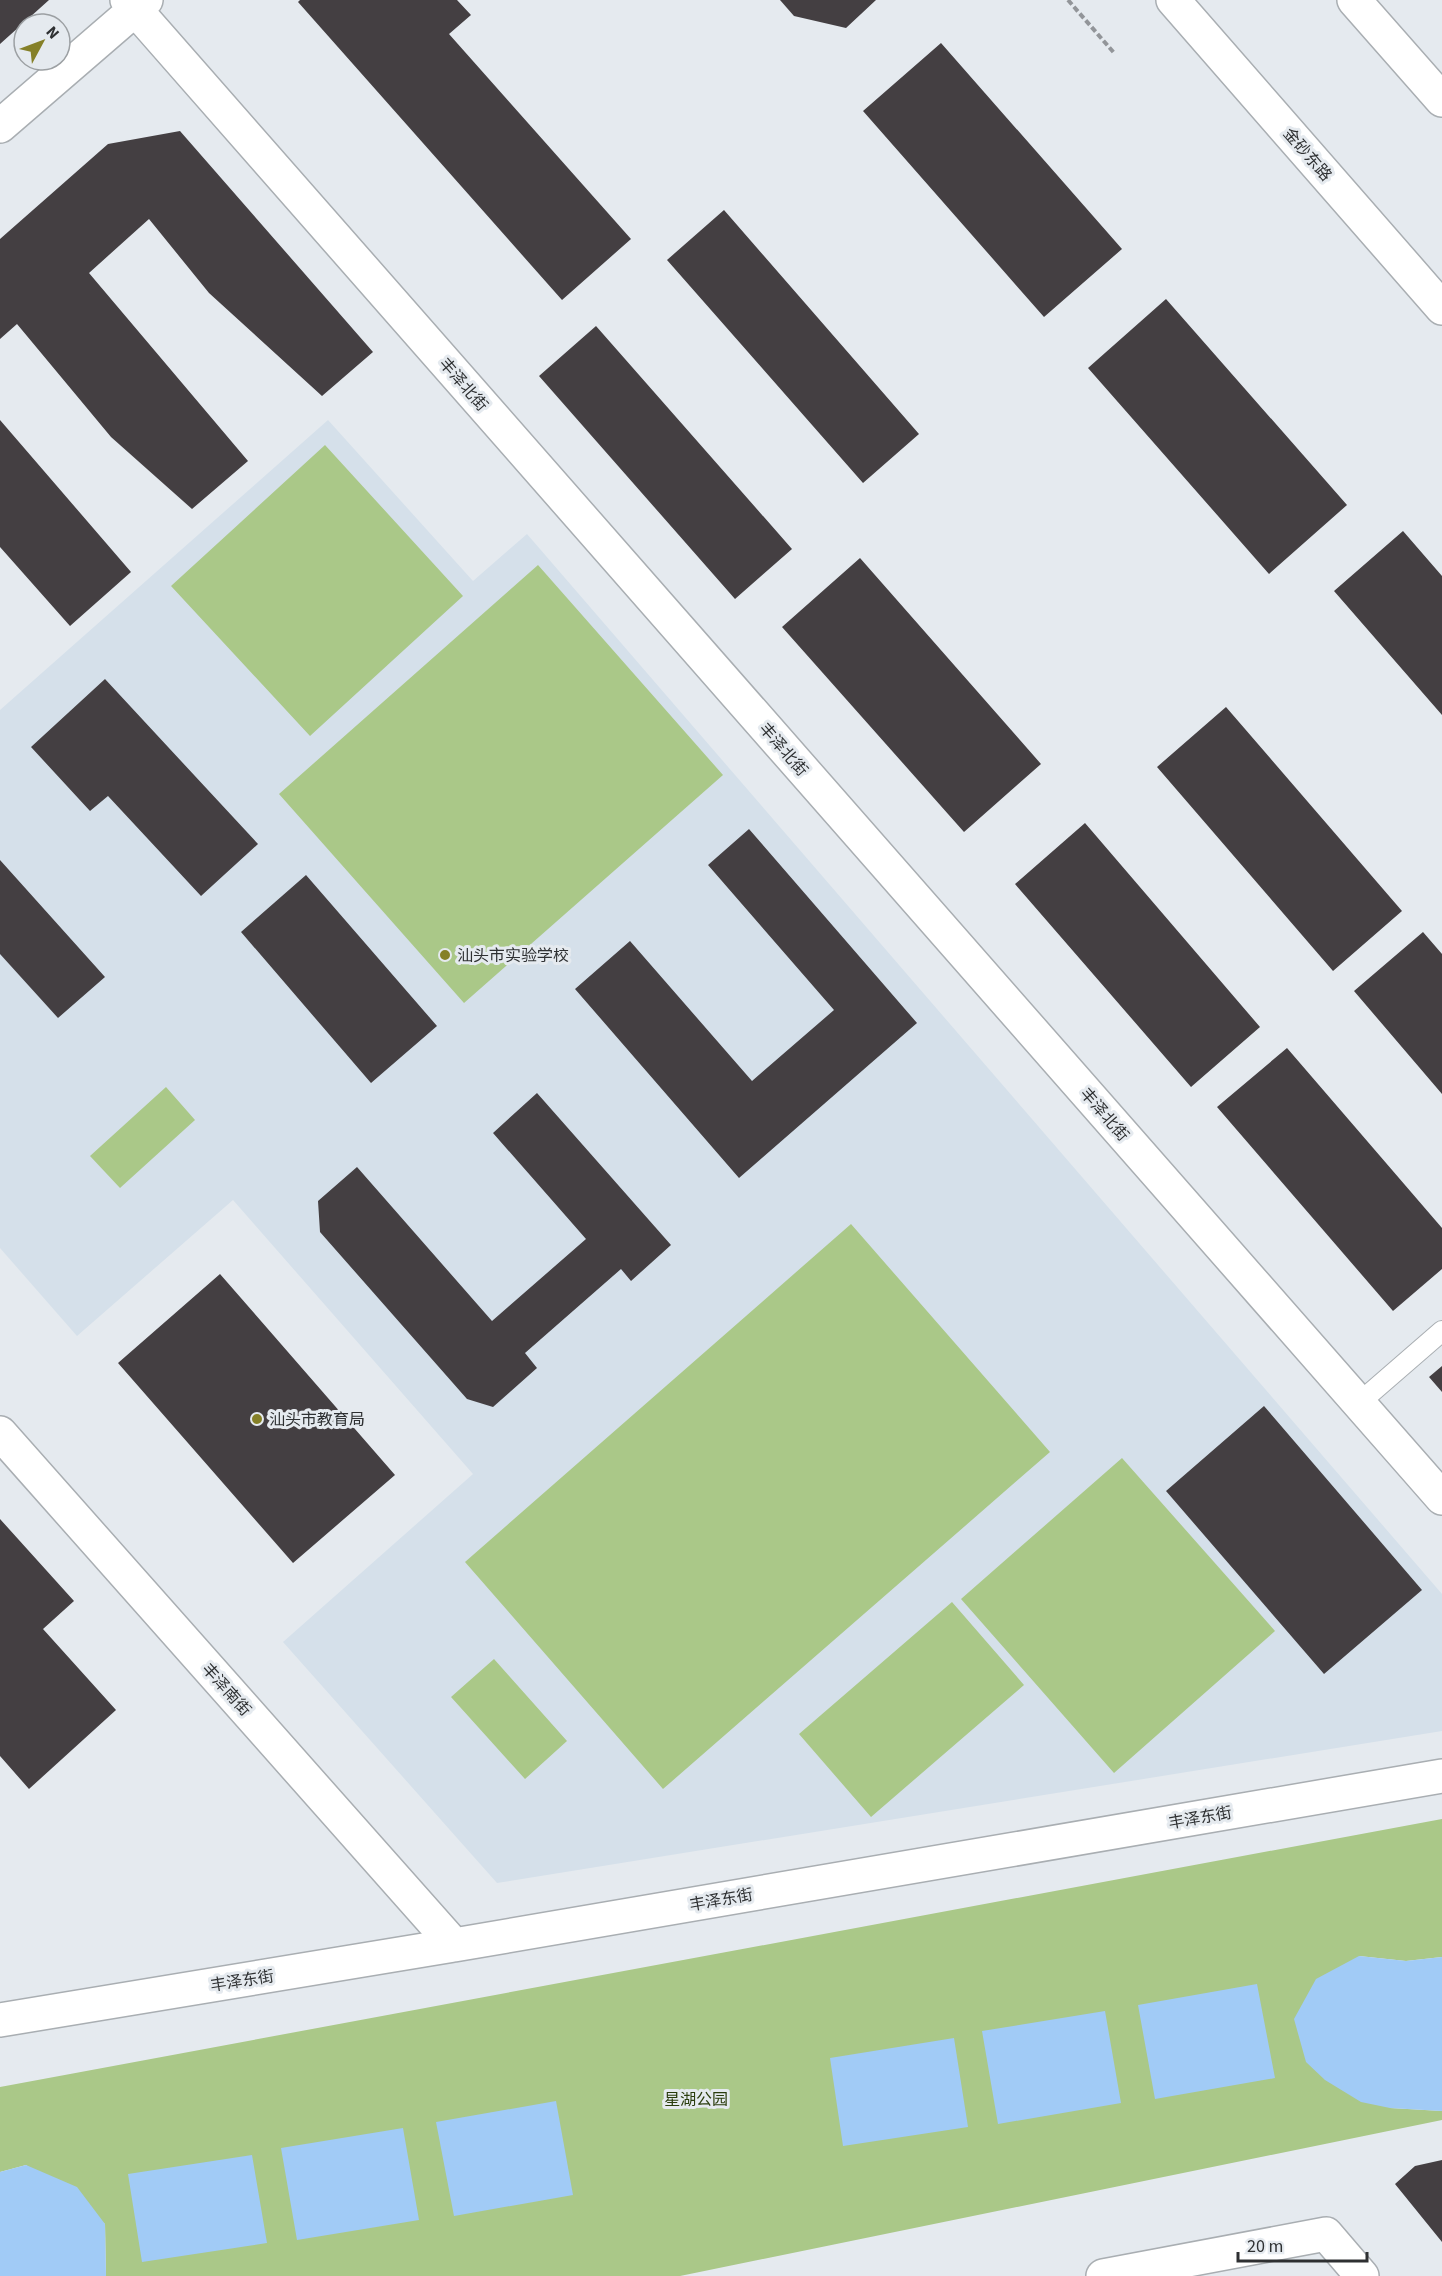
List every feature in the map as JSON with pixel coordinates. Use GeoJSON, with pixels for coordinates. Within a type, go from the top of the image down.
{"type":"FeatureCollection","features":[{"type":"Feature","properties":{"kind":"street","name":"金砂东路"},"geometry":{"type":"LineString","coordinates":[[1173,0],[1442,308]]}},
{"type":"Feature","properties":{"kind":"street"},"geometry":{"type":"LineString","coordinates":[[1354,0],[1442,100]]}},
{"type":"Feature","properties":{"kind":"street"},"geometry":{"type":"LineString","coordinates":[[0,126],[136,3]]}},
{"type":"Feature","properties":{"kind":"street","name":"丰泽北街"},"geometry":{"type":"LineString","coordinates":[[136,3],[1442,1498]]}},
{"type":"Feature","properties":{"kind":"street","name":"丰泽南街"},"geometry":{"type":"LineString","coordinates":[[0,1433],[454,1945]]}},
{"type":"Feature","properties":{"kind":"street","name":"丰泽东街"},"geometry":{"type":"LineString","coordinates":[[0,2020],[1442,1776]]}},
{"type":"Feature","properties":{"kind":"street"},"geometry":{"type":"LineString","coordinates":[[1103,2276],[1326,2235],[1362,2276]]}},
{"type":"Feature","properties":{"kind":"lane"},"geometry":{"type":"LineString","coordinates":[[1359,1404],[1442,1331]]}},
{"type":"Feature","properties":{"kind":"path"},"geometry":{"type":"LineString","coordinates":[[1068,0],[1115,54]]}},
{"type":"Feature","properties":{"kind":"shaded area","name":"汕头市实验学校"},"geometry":{"type":"Polygon","coordinates":[[[328,420],[473,581],[527,534],[1442,1594],[1442,1731],[497,1883],[283,1642],[473,1474],[233,1200],[77,1336],[0,1248],[0,710],[328,420]]]}},
{"type":"Feature","properties":{"kind":"green space"},"geometry":{"type":"Polygon","coordinates":[[[325,445],[463,596],[310,736],[171,586],[325,445]]]}},
{"type":"Feature","properties":{"kind":"green space"},"geometry":{"type":"Polygon","coordinates":[[[538,565],[723,775],[464,1003],[279,794],[538,565]]]}},
{"type":"Feature","properties":{"kind":"green space"},"geometry":{"type":"Polygon","coordinates":[[[166,1087],[195,1120],[120,1188],[90,1156],[166,1087]]]}},
{"type":"Feature","properties":{"kind":"green space"},"geometry":{"type":"Polygon","coordinates":[[[851,1224],[1050,1452],[663,1789],[465,1562],[851,1224]]]}},
{"type":"Feature","properties":{"kind":"green space"},"geometry":{"type":"Polygon","coordinates":[[[1122,1458],[1275,1631],[1114,1773],[961,1599],[1122,1458]]]}},
{"type":"Feature","properties":{"kind":"green space"},"geometry":{"type":"Polygon","coordinates":[[[952,1602],[1024,1685],[871,1817],[799,1734],[952,1602]]]}},
{"type":"Feature","properties":{"kind":"green space"},"geometry":{"type":"Polygon","coordinates":[[[494,1659],[567,1741],[525,1779],[451,1697],[494,1659]]]}},
{"type":"Feature","properties":{"kind":"green space","name":"星湖公园"},"geometry":{"type":"Polygon","coordinates":[[[1442,1819],[1442,1957],[1406,1961],[1359,1956],[1390,2108],[1442,2111],[1442,2120],[680,2276],[106,2276],[105,2224],[26,2165],[0,2172],[0,2087],[1442,1819]]]}},
{"type":"Feature","properties":{"kind":"water"},"geometry":{"type":"Polygon","coordinates":[[[1359,1956],[1406,1961],[1442,1957],[1442,2111],[1390,2108],[1361,2102],[1325,2080],[1306,2062],[1294,2019],[1316,1979],[1359,1956]]]}},
{"type":"Feature","properties":{"kind":"water"},"geometry":{"type":"Polygon","coordinates":[[[1257,1984],[1275,2078],[1155,2099],[1138,2005],[1257,1984]]]}},
{"type":"Feature","properties":{"kind":"water"},"geometry":{"type":"Polygon","coordinates":[[[1105,2011],[1121,2103],[998,2124],[982,2031],[1105,2011]]]}},
{"type":"Feature","properties":{"kind":"water"},"geometry":{"type":"Polygon","coordinates":[[[954,2038],[968,2127],[843,2146],[830,2058],[954,2038]]]}},
{"type":"Feature","properties":{"kind":"water"},"geometry":{"type":"Polygon","coordinates":[[[556,2101],[573,2195],[454,2216],[436,2122],[556,2101]]]}},
{"type":"Feature","properties":{"kind":"water"},"geometry":{"type":"Polygon","coordinates":[[[403,2128],[419,2220],[297,2240],[281,2148],[403,2128]]]}},
{"type":"Feature","properties":{"kind":"water"},"geometry":{"type":"Polygon","coordinates":[[[252,2155],[267,2243],[142,2262],[128,2174],[252,2155]]]}},
{"type":"Feature","properties":{"kind":"water"},"geometry":{"type":"Polygon","coordinates":[[[26,2165],[77,2187],[105,2224],[106,2276],[0,2276],[0,2172],[26,2165]]]}},
{"type":"Feature","properties":{"kind":"building"},"geometry":{"type":"Polygon","coordinates":[[[0,0],[49,0],[36,12],[12,12],[12,33],[0,44],[0,0]]]}},
{"type":"Feature","properties":{"kind":"building"},"geometry":{"type":"Polygon","coordinates":[[[300,0],[457,0],[471,15],[449,34],[631,239],[562,300],[298,2],[300,0]]]}},
{"type":"Feature","properties":{"kind":"building"},"geometry":{"type":"Polygon","coordinates":[[[780,0],[876,0],[846,28],[794,16],[780,0]]]}},
{"type":"Feature","properties":{"kind":"building"},"geometry":{"type":"Polygon","coordinates":[[[941,43],[1122,249],[1044,317],[863,111],[941,43]]]}},
{"type":"Feature","properties":{"kind":"building"},"geometry":{"type":"Polygon","coordinates":[[[180,131],[373,352],[322,396],[209,293],[149,219],[89,273],[248,461],[192,509],[111,437],[17,324],[0,339],[0,239],[108,144],[180,131]]]}},
{"type":"Feature","properties":{"kind":"building"},"geometry":{"type":"Polygon","coordinates":[[[724,210],[919,434],[863,483],[667,260],[724,210]]]}},
{"type":"Feature","properties":{"kind":"building"},"geometry":{"type":"Polygon","coordinates":[[[1166,299],[1347,505],[1269,574],[1088,368],[1166,299]]]}},
{"type":"Feature","properties":{"kind":"building"},"geometry":{"type":"Polygon","coordinates":[[[596,326],[792,549],[735,599],[539,376],[596,326]]]}},
{"type":"Feature","properties":{"kind":"building"},"geometry":{"type":"Polygon","coordinates":[[[0,420],[131,572],[70,626],[0,547],[0,420]]]}},
{"type":"Feature","properties":{"kind":"building"},"geometry":{"type":"Polygon","coordinates":[[[1403,531],[1442,576],[1442,715],[1334,591],[1403,531]]]}},
{"type":"Feature","properties":{"kind":"building"},"geometry":{"type":"Polygon","coordinates":[[[860,558],[1041,764],[964,832],[782,627],[860,558]]]}},
{"type":"Feature","properties":{"kind":"building"},"geometry":{"type":"Polygon","coordinates":[[[105,679],[258,844],[201,896],[108,796],[90,811],[31,747],[105,679]]]}},
{"type":"Feature","properties":{"kind":"building"},"geometry":{"type":"Polygon","coordinates":[[[1226,707],[1402,911],[1333,971],[1157,767],[1226,707]]]}},
{"type":"Feature","properties":{"kind":"building"},"geometry":{"type":"Polygon","coordinates":[[[1085,823],[1260,1027],[1191,1087],[1015,884],[1085,823]]]}},
{"type":"Feature","properties":{"kind":"building"},"geometry":{"type":"Polygon","coordinates":[[[749,829],[917,1023],[739,1178],[575,989],[630,941],[752,1081],[834,1010],[708,865],[749,829]]]}},
{"type":"Feature","properties":{"kind":"building"},"geometry":{"type":"Polygon","coordinates":[[[0,860],[105,977],[58,1018],[0,954],[0,860]]]}},
{"type":"Feature","properties":{"kind":"building"},"geometry":{"type":"Polygon","coordinates":[[[306,875],[437,1026],[371,1083],[241,932],[306,875]]]}},
{"type":"Feature","properties":{"kind":"building"},"geometry":{"type":"Polygon","coordinates":[[[1423,932],[1442,954],[1442,1094],[1354,991],[1423,932]]]}},
{"type":"Feature","properties":{"kind":"building"},"geometry":{"type":"Polygon","coordinates":[[[1287,1048],[1442,1228],[1442,1269],[1393,1311],[1217,1107],[1287,1048]]]}},
{"type":"Feature","properties":{"kind":"building"},"geometry":{"type":"Polygon","coordinates":[[[537,1093],[671,1245],[631,1281],[621,1269],[525,1353],[537,1368],[493,1407],[467,1399],[320,1232],[318,1201],[357,1167],[492,1321],[586,1239],[493,1133],[537,1093]]]}},
{"type":"Feature","properties":{"kind":"building","name":"汕头市教育局"},"geometry":{"type":"Polygon","coordinates":[[[220,1274],[395,1475],[293,1563],[118,1363],[220,1274]]]}},
{"type":"Feature","properties":{"kind":"building"},"geometry":{"type":"Polygon","coordinates":[[[1442,1366],[1442,1392],[1429,1377],[1442,1366]]]}},
{"type":"Feature","properties":{"kind":"building"},"geometry":{"type":"Polygon","coordinates":[[[1264,1406],[1422,1590],[1324,1674],[1166,1491],[1264,1406]]]}},
{"type":"Feature","properties":{"kind":"building"},"geometry":{"type":"Polygon","coordinates":[[[0,1519],[74,1601],[43,1629],[116,1710],[29,1789],[0,1756],[0,1519]]]}},
{"type":"Feature","properties":{"kind":"building"},"geometry":{"type":"Polygon","coordinates":[[[1442,2160],[1442,2242],[1395,2184],[1415,2166],[1442,2160]]]}},
{"type":"Feature","properties":{"kind":"place","name":"汕头市实验学校"},"geometry":{"type":"Point","coordinates":[445,955]}},
{"type":"Feature","properties":{"kind":"place","name":"汕头市教育局"},"geometry":{"type":"Point","coordinates":[257,1419]}}]}
